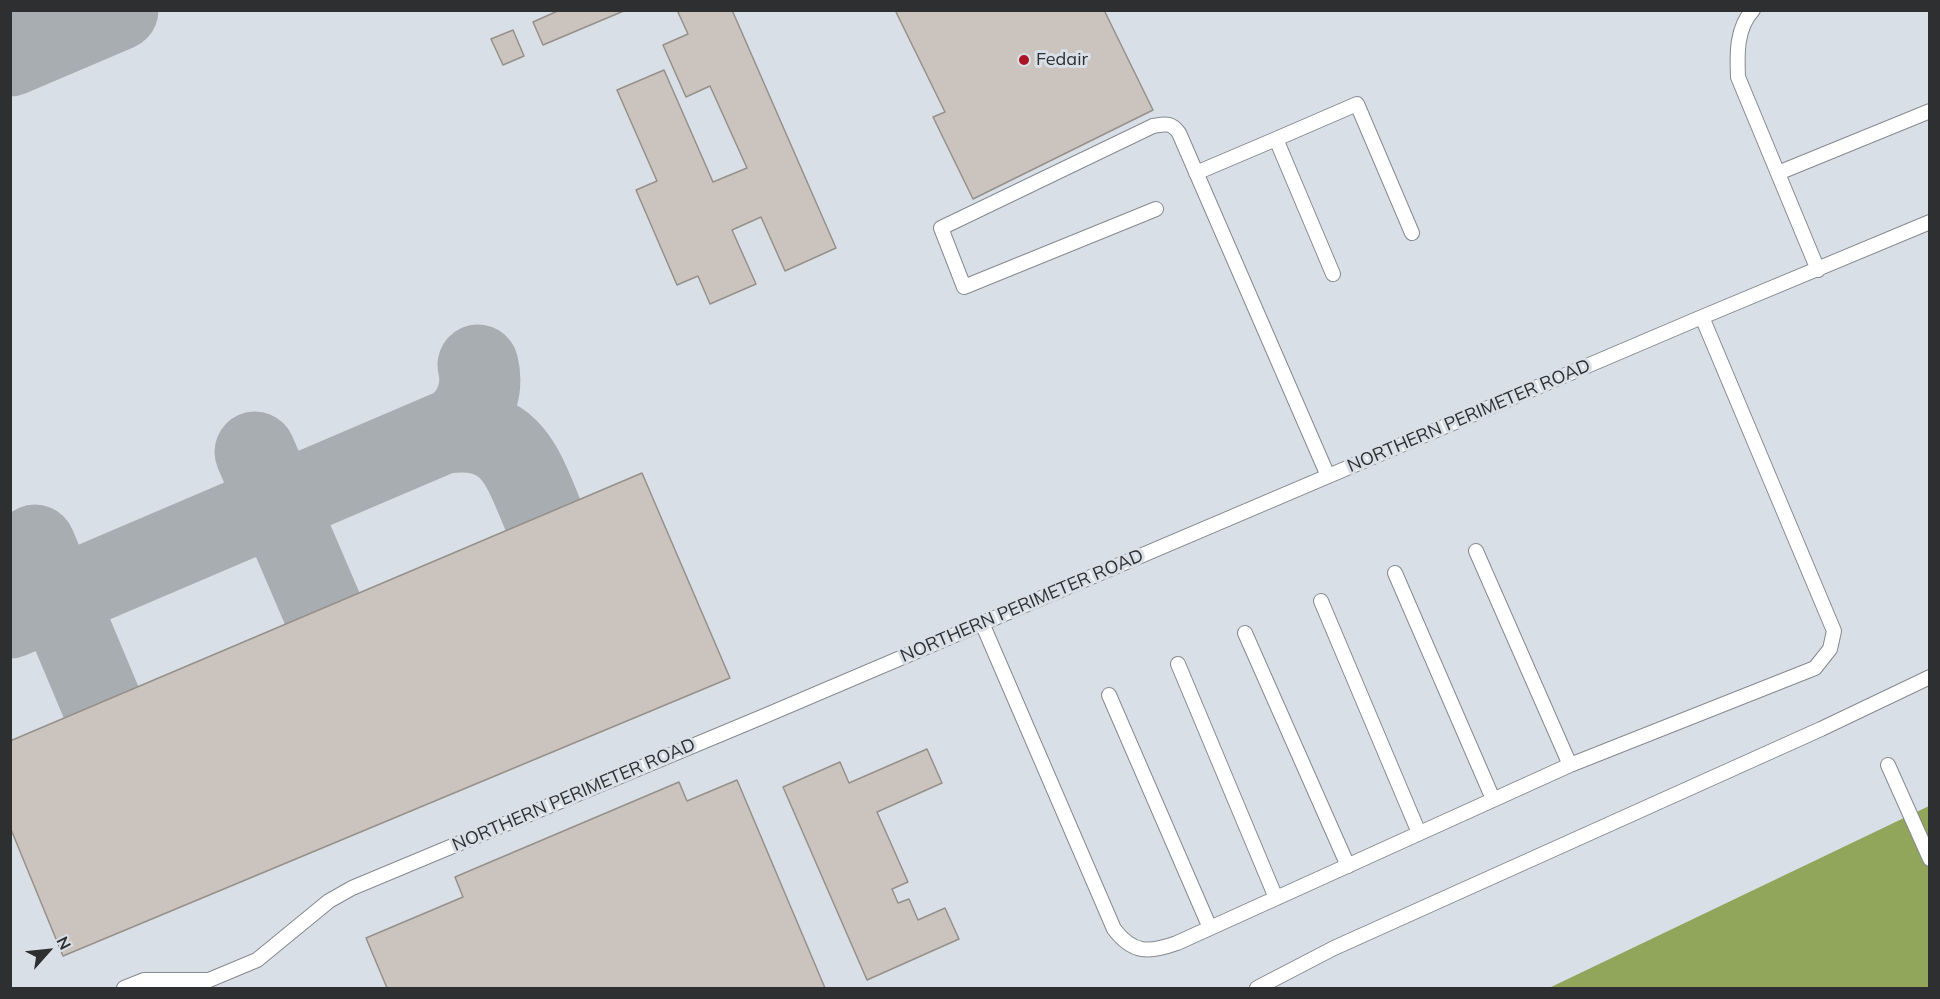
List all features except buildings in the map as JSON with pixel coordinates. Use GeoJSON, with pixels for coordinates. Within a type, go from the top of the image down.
{"type":"FeatureCollection","features":[{"type":"Feature","properties":{"kind":"lane"},"geometry":{"type":"LineString","coordinates":[[1753,10],[1747,16],[1737,48],[1738,77],[1818,270]]}},
{"type":"Feature","properties":{"kind":"lane"},"geometry":{"type":"LineString","coordinates":[[1196,173],[1357,104],[1412,233]]}},
{"type":"Feature","properties":{"kind":"lane"},"geometry":{"type":"LineString","coordinates":[[1778,173],[1929,111]]}},
{"type":"Feature","properties":{"kind":"lane"},"geometry":{"type":"LineString","coordinates":[[1156,209],[964,287],[941,228],[1153,126],[1167,123],[1174,126],[1328,476]]}},
{"type":"Feature","properties":{"kind":"lane"},"geometry":{"type":"LineString","coordinates":[[1276,139],[1334,274]]}},
{"type":"Feature","properties":{"kind":"lane","name":"NORTHERN PERIMETER ROAD"},"geometry":{"type":"LineString","coordinates":[[124,988],[144,980],[209,980],[257,960],[329,901],[352,888],[1929,222]]}},
{"type":"Feature","properties":{"kind":"lane"},"geometry":{"type":"LineString","coordinates":[[982,623],[1114,929],[1131,946],[1151,950],[1178,943],[1570,765],[1815,668],[1830,649],[1834,631],[1702,317]]}},
{"type":"Feature","properties":{"kind":"lane"},"geometry":{"type":"LineString","coordinates":[[1476,551],[1570,765]]}},
{"type":"Feature","properties":{"kind":"lane"},"geometry":{"type":"LineString","coordinates":[[1395,573],[1493,799]]}},
{"type":"Feature","properties":{"kind":"lane"},"geometry":{"type":"LineString","coordinates":[[1321,601],[1419,833]]}},
{"type":"Feature","properties":{"kind":"lane"},"geometry":{"type":"LineString","coordinates":[[1245,633],[1348,866]]}},
{"type":"Feature","properties":{"kind":"lane"},"geometry":{"type":"LineString","coordinates":[[1178,664],[1276,898]]}},
{"type":"Feature","properties":{"kind":"lane"},"geometry":{"type":"LineString","coordinates":[[1257,988],[1334,948],[1821,729],[1929,677]]}},
{"type":"Feature","properties":{"kind":"lane"},"geometry":{"type":"LineString","coordinates":[[1109,694],[1210,928]]}},
{"type":"Feature","properties":{"kind":"lane"},"geometry":{"type":"LineString","coordinates":[[1888,765],[1929,859]]}},
{"type":"Feature","properties":{"kind":"green space"},"geometry":{"type":"Polygon","coordinates":[[[1929,806],[1929,988],[1549,988],[1929,806]]]}},
{"type":"Feature","properties":{"kind":"taxiway"},"geometry":{"type":"LineString","coordinates":[[10,56],[118,10]]}},
{"type":"Feature","properties":{"kind":"taxiway"},"geometry":{"type":"LineString","coordinates":[[10,618],[455,428],[473,408],[479,392],[478,365]]}},
{"type":"Feature","properties":{"kind":"taxiway"},"geometry":{"type":"LineString","coordinates":[[446,433],[468,432],[486,435],[500,442],[520,465],[543,515]]}},
{"type":"Feature","properties":{"kind":"taxiway"},"geometry":{"type":"LineString","coordinates":[[255,452],[322,608]]}},
{"type":"Feature","properties":{"kind":"taxiway"},"geometry":{"type":"LineString","coordinates":[[35,545],[101,702]]}},
{"type":"Feature","properties":{"kind":"place","name":"Fedair"},"geometry":{"type":"Point","coordinates":[1024,60]}}]}
